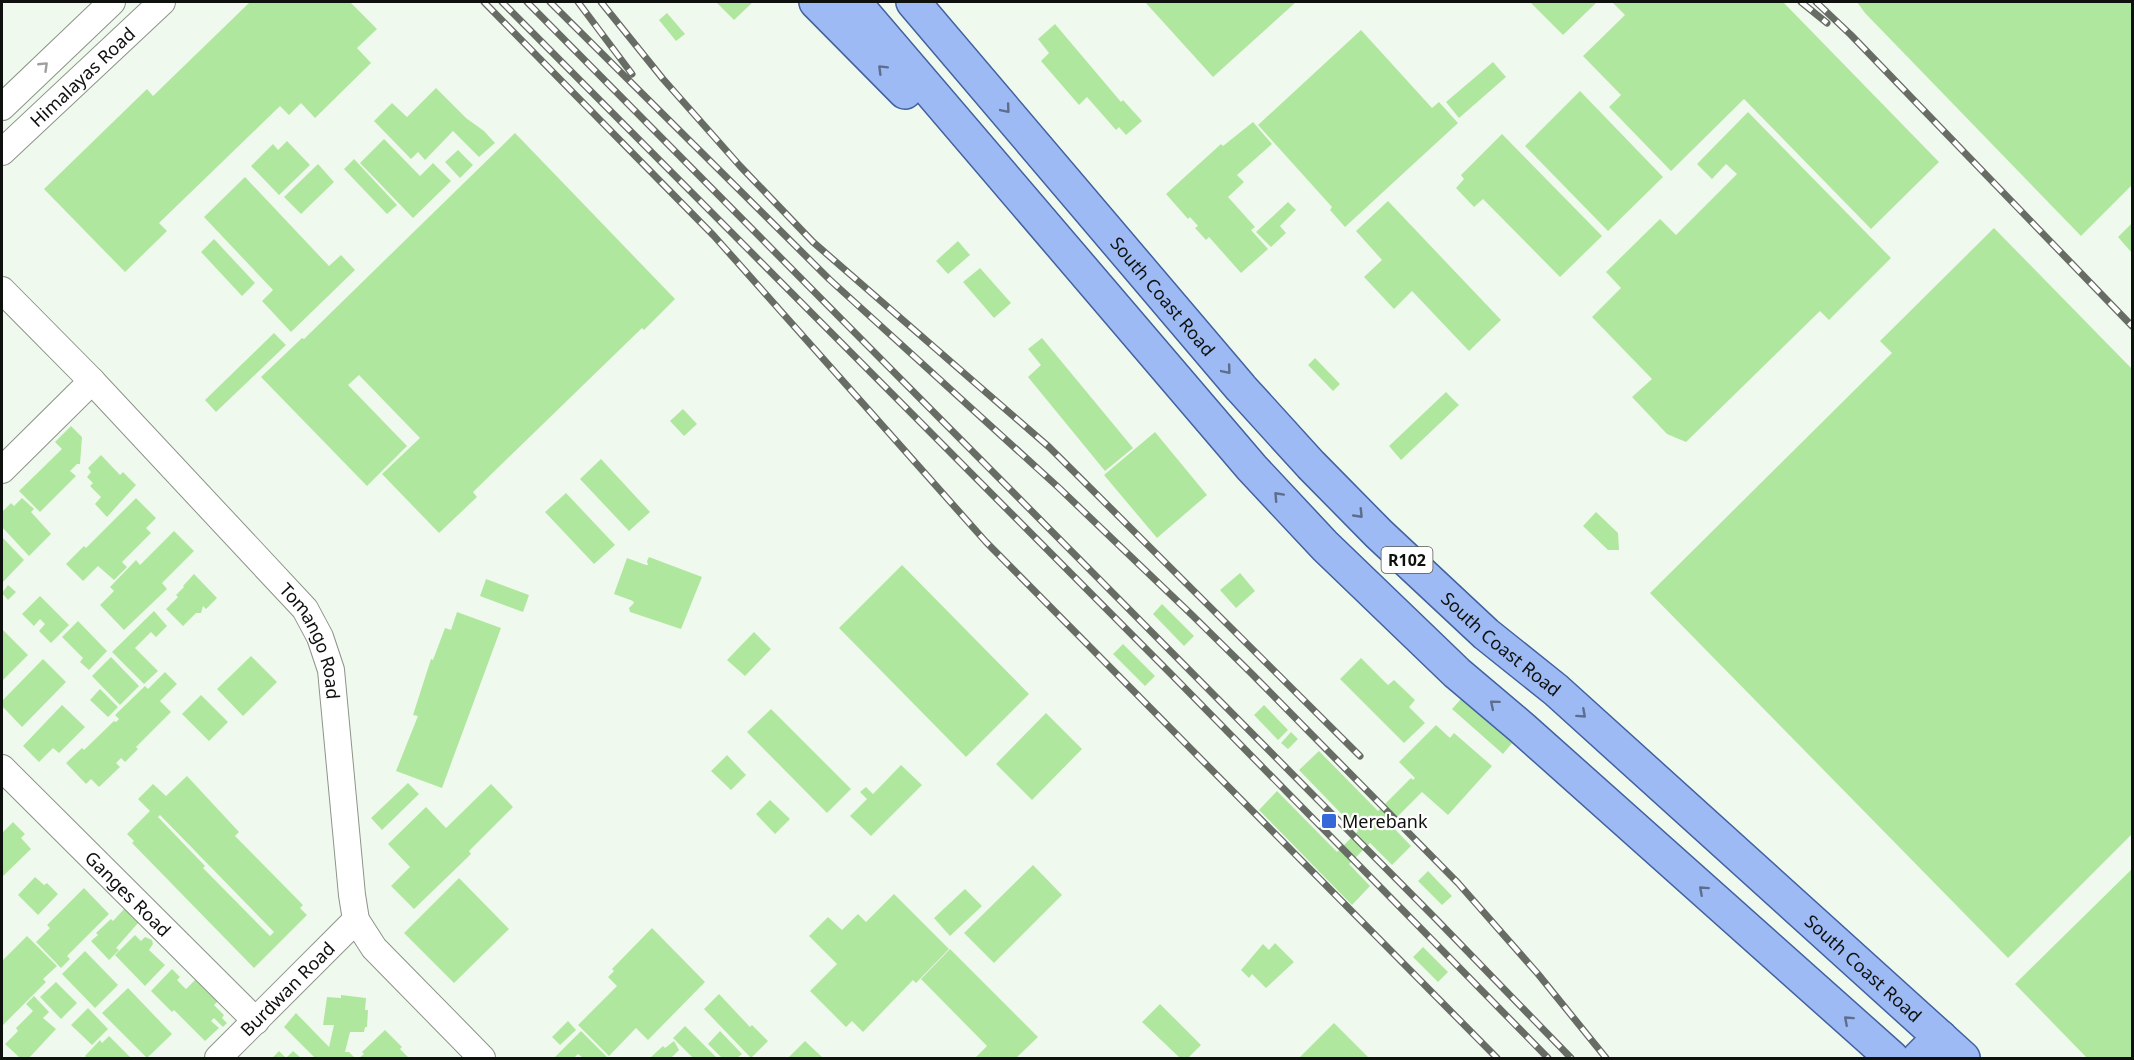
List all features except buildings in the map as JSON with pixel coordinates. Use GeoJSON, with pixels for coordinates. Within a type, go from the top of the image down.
{"type":"FeatureCollection","features":[{"type":"Feature","properties":{"kind":"main road"},"geometry":{"type":"LineString","coordinates":[[816,2],[926,114],[976,145]]}},
{"type":"Feature","properties":{"kind":"main road","name":"R102"},"geometry":{"type":"LineString","coordinates":[[854,2],[1252,468],[1325,546],[1457,673],[1522,728],[1892,1059]]}},
{"type":"Feature","properties":{"kind":"main road","name":"South Coast Road"},"geometry":{"type":"LineString","coordinates":[[913,2],[1241,388],[1378,534],[1486,634],[1556,690],[1941,1052]]}},
{"type":"Feature","properties":{"kind":"main road"},"geometry":{"type":"LineString","coordinates":[[929,2],[984,83]]}},
{"type":"Feature","properties":{"kind":"main road"},"geometry":{"type":"LineString","coordinates":[[1129,325],[1161,293]]}},
{"type":"Feature","properties":{"kind":"main road"},"geometry":{"type":"LineString","coordinates":[[1522,728],[1556,690]]}},
{"type":"Feature","properties":{"kind":"street","name":"Himalayas Road"},"geometry":{"type":"LineString","coordinates":[[2,106],[112,2]]}},
{"type":"Feature","properties":{"kind":"street","name":"Himalayas Road"},"geometry":{"type":"LineString","coordinates":[[2,152],[162,2]]}},
{"type":"Feature","properties":{"kind":"street","name":"Tomango Road"},"geometry":{"type":"LineString","coordinates":[[2,290],[92,381],[305,609],[314,624],[331,670],[351,895],[356,920],[374,948],[482,1059]]}},
{"type":"Feature","properties":{"kind":"street"},"geometry":{"type":"LineString","coordinates":[[2,470],[92,381]]}},
{"type":"Feature","properties":{"kind":"street","name":"Ganges Road"},"geometry":{"type":"LineString","coordinates":[[2,768],[256,1020]]}},
{"type":"Feature","properties":{"kind":"street","name":"Burdwan Road"},"geometry":{"type":"LineString","coordinates":[[218,1059],[356,920]]}},
{"type":"Feature","properties":{"kind":"railway"},"geometry":{"type":"LineString","coordinates":[[484,2],[714,236],[986,542],[1497,1058]]}},
{"type":"Feature","properties":{"kind":"railway"},"geometry":{"type":"LineString","coordinates":[[502,2],[1170,673],[1548,1058]]}},
{"type":"Feature","properties":{"kind":"railway"},"geometry":{"type":"LineString","coordinates":[[527,2],[1571,1058]]}},
{"type":"Feature","properties":{"kind":"railway"},"geometry":{"type":"LineString","coordinates":[[550,2],[829,279],[1058,487],[1251,673],[1458,883],[1538,974],[1606,1058]]}},
{"type":"Feature","properties":{"kind":"railway"},"geometry":{"type":"LineString","coordinates":[[578,2],[632,74]]}},
{"type":"Feature","properties":{"kind":"railway"},"geometry":{"type":"LineString","coordinates":[[601,2],[663,79],[740,166],[813,242],[1049,447],[1360,756]]}},
{"type":"Feature","properties":{"kind":"railway"},"geometry":{"type":"LineString","coordinates":[[1801,2],[1827,23]]}},
{"type":"Feature","properties":{"kind":"railway"},"geometry":{"type":"LineString","coordinates":[[1816,2],[1851,35],[2132,326]]}},
{"type":"Feature","properties":{"kind":"place","name":"Merebank"},"geometry":{"type":"Point","coordinates":[1329,821]}}]}
